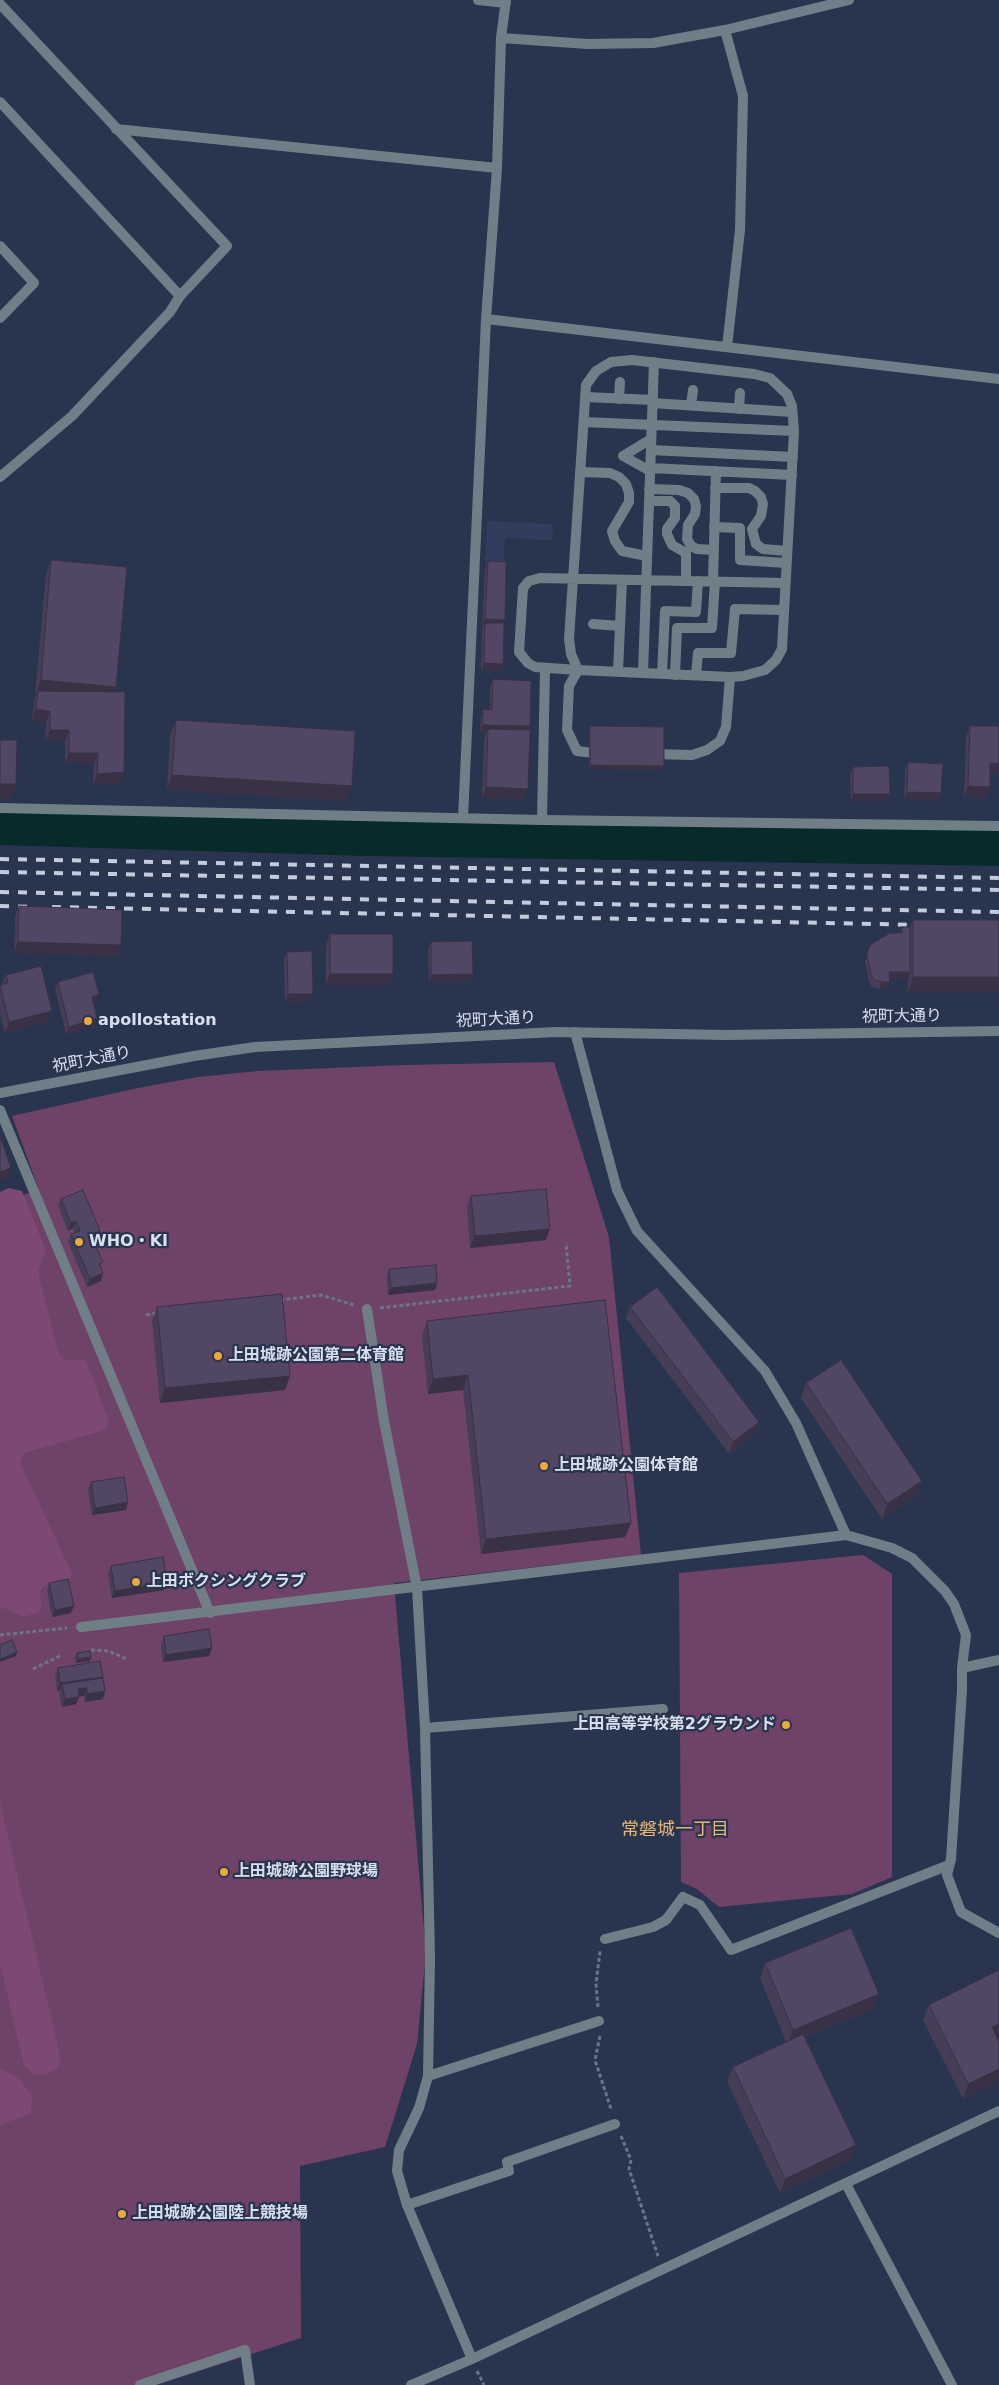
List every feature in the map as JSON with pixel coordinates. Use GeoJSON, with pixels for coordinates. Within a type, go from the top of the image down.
{"type":"FeatureCollection","features":[{"type":"Feature","properties":{"kind":"street"},"geometry":{"type":"LineString","coordinates":[[463,818],[486,319],[497,168],[501,38],[506,2],[478,0]]}},
{"type":"Feature","properties":{"kind":"street"},"geometry":{"type":"LineString","coordinates":[[501,38],[588,44],[652,43],[726,30],[849,0]]}},
{"type":"Feature","properties":{"kind":"street"},"geometry":{"type":"LineString","coordinates":[[0,4],[227,246],[180,296],[170,312],[72,416],[0,477]]}},
{"type":"Feature","properties":{"kind":"street"},"geometry":{"type":"LineString","coordinates":[[726,30],[742,96],[740,230],[727,347]]}},
{"type":"Feature","properties":{"kind":"street"},"geometry":{"type":"LineString","coordinates":[[0,102],[180,296]]}},
{"type":"Feature","properties":{"kind":"street"},"geometry":{"type":"LineString","coordinates":[[116,129],[497,168]]}},
{"type":"Feature","properties":{"kind":"street"},"geometry":{"type":"LineString","coordinates":[[0,246],[34,283],[0,318]]}},
{"type":"Feature","properties":{"kind":"street"},"geometry":{"type":"LineString","coordinates":[[486,319],[999,379]]}},
{"type":"Feature","properties":{"kind":"street"},"geometry":{"type":"LineString","coordinates":[[578,670],[571,654],[569,639],[573,579],[580,472],[586,397],[586,385],[596,371],[612,362],[632,360],[754,374],[770,378],[787,394],[792,412],[794,431],[782,649],[776,660],[765,670],[743,676],[730,677],[545,669],[528,664],[519,652],[523,588],[529,581],[540,578],[573,579],[622,580],[698,581],[714,582],[785,583]]}},
{"type":"Feature","properties":{"kind":"street"},"geometry":{"type":"LineString","coordinates":[[643,673],[654,362]]}},
{"type":"Feature","properties":{"kind":"street"},"geometry":{"type":"LineString","coordinates":[[619,398],[620,382]]}},
{"type":"Feature","properties":{"kind":"street"},"geometry":{"type":"LineString","coordinates":[[691,406],[693,390]]}},
{"type":"Feature","properties":{"kind":"street"},"geometry":{"type":"LineString","coordinates":[[739,409],[740,393]]}},
{"type":"Feature","properties":{"kind":"street"},"geometry":{"type":"LineString","coordinates":[[586,397],[792,412]]}},
{"type":"Feature","properties":{"kind":"street"},"geometry":{"type":"LineString","coordinates":[[584,422],[794,431]]}},
{"type":"Feature","properties":{"kind":"street"},"geometry":{"type":"LineString","coordinates":[[792,475],[650,469],[624,456],[651,445],[793,458]]}},
{"type":"Feature","properties":{"kind":"street"},"geometry":{"type":"LineString","coordinates":[[675,674],[677,628],[712,628],[716,471]]}},
{"type":"Feature","properties":{"kind":"street"},"geometry":{"type":"LineString","coordinates":[[580,472],[610,473],[619,477],[626,484],[629,502],[612,531],[615,541],[622,550],[647,556]]}},
{"type":"Feature","properties":{"kind":"street"},"geometry":{"type":"LineString","coordinates":[[715,488],[749,488],[755,491],[761,497],[763,504],[761,516],[752,528],[756,544],[764,549],[787,551]]}},
{"type":"Feature","properties":{"kind":"street"},"geometry":{"type":"LineString","coordinates":[[649,489],[679,490],[688,493],[694,499],[696,506],[695,514],[688,526],[687,538],[691,546],[697,549],[714,550]]}},
{"type":"Feature","properties":{"kind":"street"},"geometry":{"type":"LineString","coordinates":[[649,501],[670,501],[675,506],[675,518],[667,529],[667,534],[672,544],[686,553],[686,581]]}},
{"type":"Feature","properties":{"kind":"street"},"geometry":{"type":"LineString","coordinates":[[714,527],[740,528],[740,560],[786,563]]}},
{"type":"Feature","properties":{"kind":"street"},"geometry":{"type":"LineString","coordinates":[[618,672],[622,580]]}},
{"type":"Feature","properties":{"kind":"street"},"geometry":{"type":"LineString","coordinates":[[662,674],[665,611],[696,612],[698,581]]}},
{"type":"Feature","properties":{"kind":"street"},"geometry":{"type":"LineString","coordinates":[[696,676],[698,653],[731,653],[735,609],[783,610]]}},
{"type":"Feature","properties":{"kind":"street"},"geometry":{"type":"LineString","coordinates":[[594,624],[620,626]]}},
{"type":"Feature","properties":{"kind":"street"},"geometry":{"type":"LineString","coordinates":[[542,820],[545,669]]}},
{"type":"Feature","properties":{"kind":"street"},"geometry":{"type":"LineString","coordinates":[[578,670],[568,686],[567,730],[570,741],[577,751],[615,754]]}},
{"type":"Feature","properties":{"kind":"street"},"geometry":{"type":"LineString","coordinates":[[644,754],[692,755],[707,750],[720,741],[726,727],[730,677]]}},
{"type":"Feature","properties":{"kind":"street"},"geometry":{"type":"LineString","coordinates":[[0,808],[542,820],[999,826]]}},
{"type":"Feature","properties":{"kind":"street","name":"祝町大通り"},"geometry":{"type":"LineString","coordinates":[[0,1093],[177,1059],[255,1047],[575,1032],[726,1035],[999,1031]]}},
{"type":"Feature","properties":{"kind":"street"},"geometry":{"type":"LineString","coordinates":[[575,1032],[617,1190],[636,1231],[765,1371],[796,1423],[846,1535]]}},
{"type":"Feature","properties":{"kind":"street"},"geometry":{"type":"LineString","coordinates":[[0,1110],[210,1613]]}},
{"type":"Feature","properties":{"kind":"street"},"geometry":{"type":"LineString","coordinates":[[367,1309],[384,1420],[417,1588],[425,1728],[430,1958],[428,2076],[419,2108],[399,2150],[397,2171],[407,2205],[472,2359]]}},
{"type":"Feature","properties":{"kind":"street"},"geometry":{"type":"LineString","coordinates":[[81,1627],[210,1613],[846,1535],[892,1548],[912,1558],[945,1591],[954,1604],[966,1635],[962,1668],[950,1865],[947,1875],[961,1912],[999,1933]]}},
{"type":"Feature","properties":{"kind":"street"},"geometry":{"type":"LineString","coordinates":[[962,1668],[999,1660]]}},
{"type":"Feature","properties":{"kind":"street"},"geometry":{"type":"LineString","coordinates":[[425,1728],[664,1709]]}},
{"type":"Feature","properties":{"kind":"street"},"geometry":{"type":"LineString","coordinates":[[606,1939],[653,1927],[666,1920],[683,1897],[700,1905],[731,1950],[950,1865]]}},
{"type":"Feature","properties":{"kind":"street"},"geometry":{"type":"LineString","coordinates":[[428,2076],[599,2021]]}},
{"type":"Feature","properties":{"kind":"street"},"geometry":{"type":"LineString","coordinates":[[411,2385],[472,2359],[999,2111]]}},
{"type":"Feature","properties":{"kind":"street"},"geometry":{"type":"LineString","coordinates":[[407,2205],[508,2171],[507,2162],[615,2124]]}},
{"type":"Feature","properties":{"kind":"street"},"geometry":{"type":"LineString","coordinates":[[846,2184],[952,2385]]}},
{"type":"Feature","properties":{"kind":"street"},"geometry":{"type":"LineString","coordinates":[[140,2385],[245,2350],[250,2385]]}},
{"type":"Feature","properties":{"kind":"path"},"geometry":{"type":"LineString","coordinates":[[272,1301],[321,1295],[367,1309],[570,1286],[566,1243]]}},
{"type":"Feature","properties":{"kind":"path"},"geometry":{"type":"LineString","coordinates":[[146,1315],[165,1312]]}},
{"type":"Feature","properties":{"kind":"path"},"geometry":{"type":"LineString","coordinates":[[0,1635],[81,1627]]}},
{"type":"Feature","properties":{"kind":"path"},"geometry":{"type":"LineString","coordinates":[[91,1650],[108,1651],[127,1659]]}},
{"type":"Feature","properties":{"kind":"path"},"geometry":{"type":"LineString","coordinates":[[33,1669],[62,1655]]}},
{"type":"Feature","properties":{"kind":"path"},"geometry":{"type":"LineString","coordinates":[[606,1939],[601,1945],[596,1984],[600,2034],[595,2060],[615,2124],[631,2160],[629,2170],[662,2268]]}},
{"type":"Feature","properties":{"kind":"shaded area"},"geometry":{"type":"Polygon","coordinates":[[[487,521],[553,524],[552,540],[505,538],[503,569],[485,569],[487,521]]]}},
{"type":"Feature","properties":{"kind":"shaded area"},"geometry":{"type":"Polygon","coordinates":[[[554,1062],[609,1237],[641,1555],[394,1583],[426,1953],[417,2044],[385,2147],[300,2166],[301,2338],[156,2385],[0,2385],[0,1202],[39,1190],[12,1116],[138,1088],[198,1077],[258,1071],[404,1065],[554,1062]]]}},
{"type":"Feature","properties":{"kind":"shaded area"},"geometry":{"type":"Polygon","coordinates":[[[9,1188],[22,1191],[46,1251],[38,1273],[59,1354],[65,1360],[86,1360],[109,1422],[105,1430],[24,1453],[20,1463],[72,1573],[70,1580],[44,1586],[39,1592],[42,1608],[38,1613],[23,1617],[4,1608],[0,1609],[0,1192],[9,1188]]]}},
{"type":"Feature","properties":{"kind":"shaded area","name":"上田高等学校第2グラウンド"},"geometry":{"type":"Polygon","coordinates":[[[863,1555],[892,1574],[892,1877],[852,1894],[719,1907],[697,1889],[681,1882],[679,1573],[863,1555]]]}},
{"type":"Feature","properties":{"kind":"shaded area"},"geometry":{"type":"Polygon","coordinates":[[[0,1802],[61,2059],[56,2070],[43,2075],[33,2074],[24,2065],[0,1964],[0,1802]]]}},
{"type":"Feature","properties":{"kind":"shaded area"},"geometry":{"type":"Polygon","coordinates":[[[0,2068],[18,2078],[33,2097],[30,2114],[0,2125],[0,2068]]]}},
{"type":"Feature","properties":{"kind":"building"},"geometry":{"type":"Polygon","coordinates":[[[51,560],[127,567],[116,687],[41,680],[51,560]]]}},
{"type":"Feature","properties":{"kind":"building"},"geometry":{"type":"Polygon","coordinates":[[[488,561],[506,562],[505,620],[485,619],[488,561]]]}},
{"type":"Feature","properties":{"kind":"building"},"geometry":{"type":"Polygon","coordinates":[[[485,623],[504,623],[503,664],[484,663],[485,623]]]}},
{"type":"Feature","properties":{"kind":"building"},"geometry":{"type":"Polygon","coordinates":[[[493,679],[531,681],[530,726],[483,725],[483,709],[492,710],[493,679]]]}},
{"type":"Feature","properties":{"kind":"building"},"geometry":{"type":"Polygon","coordinates":[[[38,691],[125,692],[124,772],[97,774],[98,753],[69,753],[69,730],[50,730],[50,711],[36,709],[38,691]]]}},
{"type":"Feature","properties":{"kind":"building"},"geometry":{"type":"Polygon","coordinates":[[[176,720],[355,731],[352,786],[172,775],[176,720]]]}},
{"type":"Feature","properties":{"kind":"building"},"geometry":{"type":"Polygon","coordinates":[[[590,726],[664,727],[664,766],[590,765],[590,726]]]}},
{"type":"Feature","properties":{"kind":"building"},"geometry":{"type":"Polygon","coordinates":[[[970,726],[999,726],[999,763],[990,764],[990,787],[968,786],[970,726]]]}},
{"type":"Feature","properties":{"kind":"building"},"geometry":{"type":"Polygon","coordinates":[[[488,729],[530,730],[528,789],[486,787],[488,729]]]}},
{"type":"Feature","properties":{"kind":"building"},"geometry":{"type":"Polygon","coordinates":[[[0,740],[17,740],[16,784],[0,784],[0,740]]]}},
{"type":"Feature","properties":{"kind":"building"},"geometry":{"type":"Polygon","coordinates":[[[908,762],[943,764],[941,793],[907,792],[908,762]]]}},
{"type":"Feature","properties":{"kind":"building"},"geometry":{"type":"Polygon","coordinates":[[[889,766],[890,794],[853,794],[853,767],[889,766]]]}},
{"type":"Feature","properties":{"kind":"building"},"geometry":{"type":"Polygon","coordinates":[[[19,906],[122,910],[121,945],[18,942],[19,906]]]}},
{"type":"Feature","properties":{"kind":"building"},"geometry":{"type":"Polygon","coordinates":[[[913,920],[999,920],[999,977],[913,977],[913,920]]]}},
{"type":"Feature","properties":{"kind":"building"},"geometry":{"type":"Polygon","coordinates":[[[902,927],[910,927],[910,972],[889,972],[890,982],[875,980],[871,975],[867,955],[870,945],[890,933],[902,933],[902,927]]]}},
{"type":"Feature","properties":{"kind":"building"},"geometry":{"type":"Polygon","coordinates":[[[330,934],[393,934],[393,974],[330,974],[330,934]]]}},
{"type":"Feature","properties":{"kind":"building"},"geometry":{"type":"Polygon","coordinates":[[[472,941],[473,974],[431,975],[431,942],[472,941]]]}},
{"type":"Feature","properties":{"kind":"building"},"geometry":{"type":"Polygon","coordinates":[[[312,951],[313,994],[288,994],[287,952],[312,951]]]}},
{"type":"Feature","properties":{"kind":"building"},"geometry":{"type":"Polygon","coordinates":[[[41,966],[52,1011],[9,1022],[0,985],[8,983],[6,975],[41,966]]]}},
{"type":"Feature","properties":{"kind":"building"},"geometry":{"type":"Polygon","coordinates":[[[93,972],[99,994],[92,997],[97,1018],[69,1027],[58,982],[93,972]]]}},
{"type":"Feature","properties":{"kind":"building"},"geometry":{"type":"Polygon","coordinates":[[[0,1136],[11,1168],[0,1172],[0,1136]]]}},
{"type":"Feature","properties":{"kind":"building"},"geometry":{"type":"Polygon","coordinates":[[[546,1189],[550,1229],[475,1236],[471,1196],[546,1189]]]}},
{"type":"Feature","properties":{"kind":"building","name":"WHO・KI"},"geometry":{"type":"Polygon","coordinates":[[[83,1190],[100,1231],[91,1235],[103,1262],[99,1264],[103,1273],[90,1279],[71,1234],[80,1231],[76,1221],[71,1223],[61,1199],[83,1190]]]}},
{"type":"Feature","properties":{"kind":"building"},"geometry":{"type":"Polygon","coordinates":[[[436,1265],[437,1283],[391,1288],[389,1269],[436,1265]]]}},
{"type":"Feature","properties":{"kind":"building"},"geometry":{"type":"Polygon","coordinates":[[[657,1287],[759,1422],[733,1442],[630,1307],[657,1287]]]}},
{"type":"Feature","properties":{"kind":"building","name":"上田城跡公園第二体育館"},"geometry":{"type":"Polygon","coordinates":[[[282,1294],[290,1376],[165,1388],[157,1307],[282,1294]]]}},
{"type":"Feature","properties":{"kind":"building","name":"上田城跡公園体育館"},"geometry":{"type":"Polygon","coordinates":[[[605,1300],[631,1523],[486,1539],[468,1375],[433,1379],[427,1321],[605,1300]]]}},
{"type":"Feature","properties":{"kind":"building"},"geometry":{"type":"Polygon","coordinates":[[[841,1360],[922,1481],[887,1504],[806,1383],[841,1360]]]}},
{"type":"Feature","properties":{"kind":"building"},"geometry":{"type":"Polygon","coordinates":[[[124,1477],[128,1502],[95,1508],[91,1482],[124,1477]]]}},
{"type":"Feature","properties":{"kind":"building","name":"上田ボクシングクラブ"},"geometry":{"type":"Polygon","coordinates":[[[163,1557],[167,1582],[115,1591],[111,1566],[163,1557]]]}},
{"type":"Feature","properties":{"kind":"building"},"geometry":{"type":"Polygon","coordinates":[[[68,1579],[74,1606],[55,1610],[49,1583],[68,1579]]]}},
{"type":"Feature","properties":{"kind":"building"},"geometry":{"type":"Polygon","coordinates":[[[209,1629],[212,1648],[166,1655],[164,1636],[209,1629]]]}},
{"type":"Feature","properties":{"kind":"building"},"geometry":{"type":"Polygon","coordinates":[[[12,1640],[17,1652],[0,1659],[0,1645],[12,1640]]]}},
{"type":"Feature","properties":{"kind":"building"},"geometry":{"type":"Polygon","coordinates":[[[90,1651],[91,1657],[78,1659],[77,1653],[90,1651]]]}},
{"type":"Feature","properties":{"kind":"building"},"geometry":{"type":"Polygon","coordinates":[[[100,1661],[103,1677],[60,1683],[58,1668],[100,1661]]]}},
{"type":"Feature","properties":{"kind":"building"},"geometry":{"type":"Polygon","coordinates":[[[103,1678],[105,1691],[87,1694],[87,1688],[78,1689],[79,1697],[65,1699],[62,1684],[103,1678]]]}},
{"type":"Feature","properties":{"kind":"building"},"geometry":{"type":"Polygon","coordinates":[[[851,1928],[879,1994],[793,2030],[765,1963],[851,1928]]]}},
{"type":"Feature","properties":{"kind":"building"},"geometry":{"type":"Polygon","coordinates":[[[999,1970],[999,2024],[992,2027],[999,2042],[999,2069],[968,2084],[929,2005],[999,1970]]]}},
{"type":"Feature","properties":{"kind":"building"},"geometry":{"type":"Polygon","coordinates":[[[803,2034],[856,2145],[785,2179],[733,2067],[803,2034]]]}},
{"type":"Feature","properties":{"kind":"waterway"},"geometry":{"type":"LineString","coordinates":[[0,827],[366,838],[999,848]]}},
{"type":"Feature","properties":{"kind":"railway"},"geometry":{"type":"LineString","coordinates":[[0,859],[999,878]]}},
{"type":"Feature","properties":{"kind":"railway"},"geometry":{"type":"LineString","coordinates":[[0,872],[999,890]]}},
{"type":"Feature","properties":{"kind":"railway"},"geometry":{"type":"LineString","coordinates":[[0,892],[999,912]]}},
{"type":"Feature","properties":{"kind":"railway"},"geometry":{"type":"LineString","coordinates":[[0,906],[32,907]]}},
{"type":"Feature","properties":{"kind":"railway"},"geometry":{"type":"LineString","coordinates":[[52,907],[924,925]]}},
{"type":"Feature","properties":{"kind":"place","name":"apollostation"},"geometry":{"type":"Point","coordinates":[88,1021]}},
{"type":"Feature","properties":{"kind":"place","name":"WHO・KI"},"geometry":{"type":"Point","coordinates":[79,1242]}},
{"type":"Feature","properties":{"kind":"place","name":"上田城跡公園第二体育館"},"geometry":{"type":"Point","coordinates":[218,1356]}},
{"type":"Feature","properties":{"kind":"place","name":"上田城跡公園体育館"},"geometry":{"type":"Point","coordinates":[544,1466]}},
{"type":"Feature","properties":{"kind":"place","name":"上田ボクシングクラブ"},"geometry":{"type":"Point","coordinates":[136,1582]}},
{"type":"Feature","properties":{"kind":"place","name":"上田高等学校第2グラウンド"},"geometry":{"type":"Point","coordinates":[786,1725]}},
{"type":"Feature","properties":{"kind":"place","name":"上田城跡公園野球場"},"geometry":{"type":"Point","coordinates":[224,1872]}},
{"type":"Feature","properties":{"kind":"place","name":"上田城跡公園陸上競技場"},"geometry":{"type":"Point","coordinates":[122,2214]}},
{"type":"Feature","properties":{"kind":"district","name":"常磐城一丁目"},"geometry":{"type":"Point","coordinates":[675,1830]}}]}
